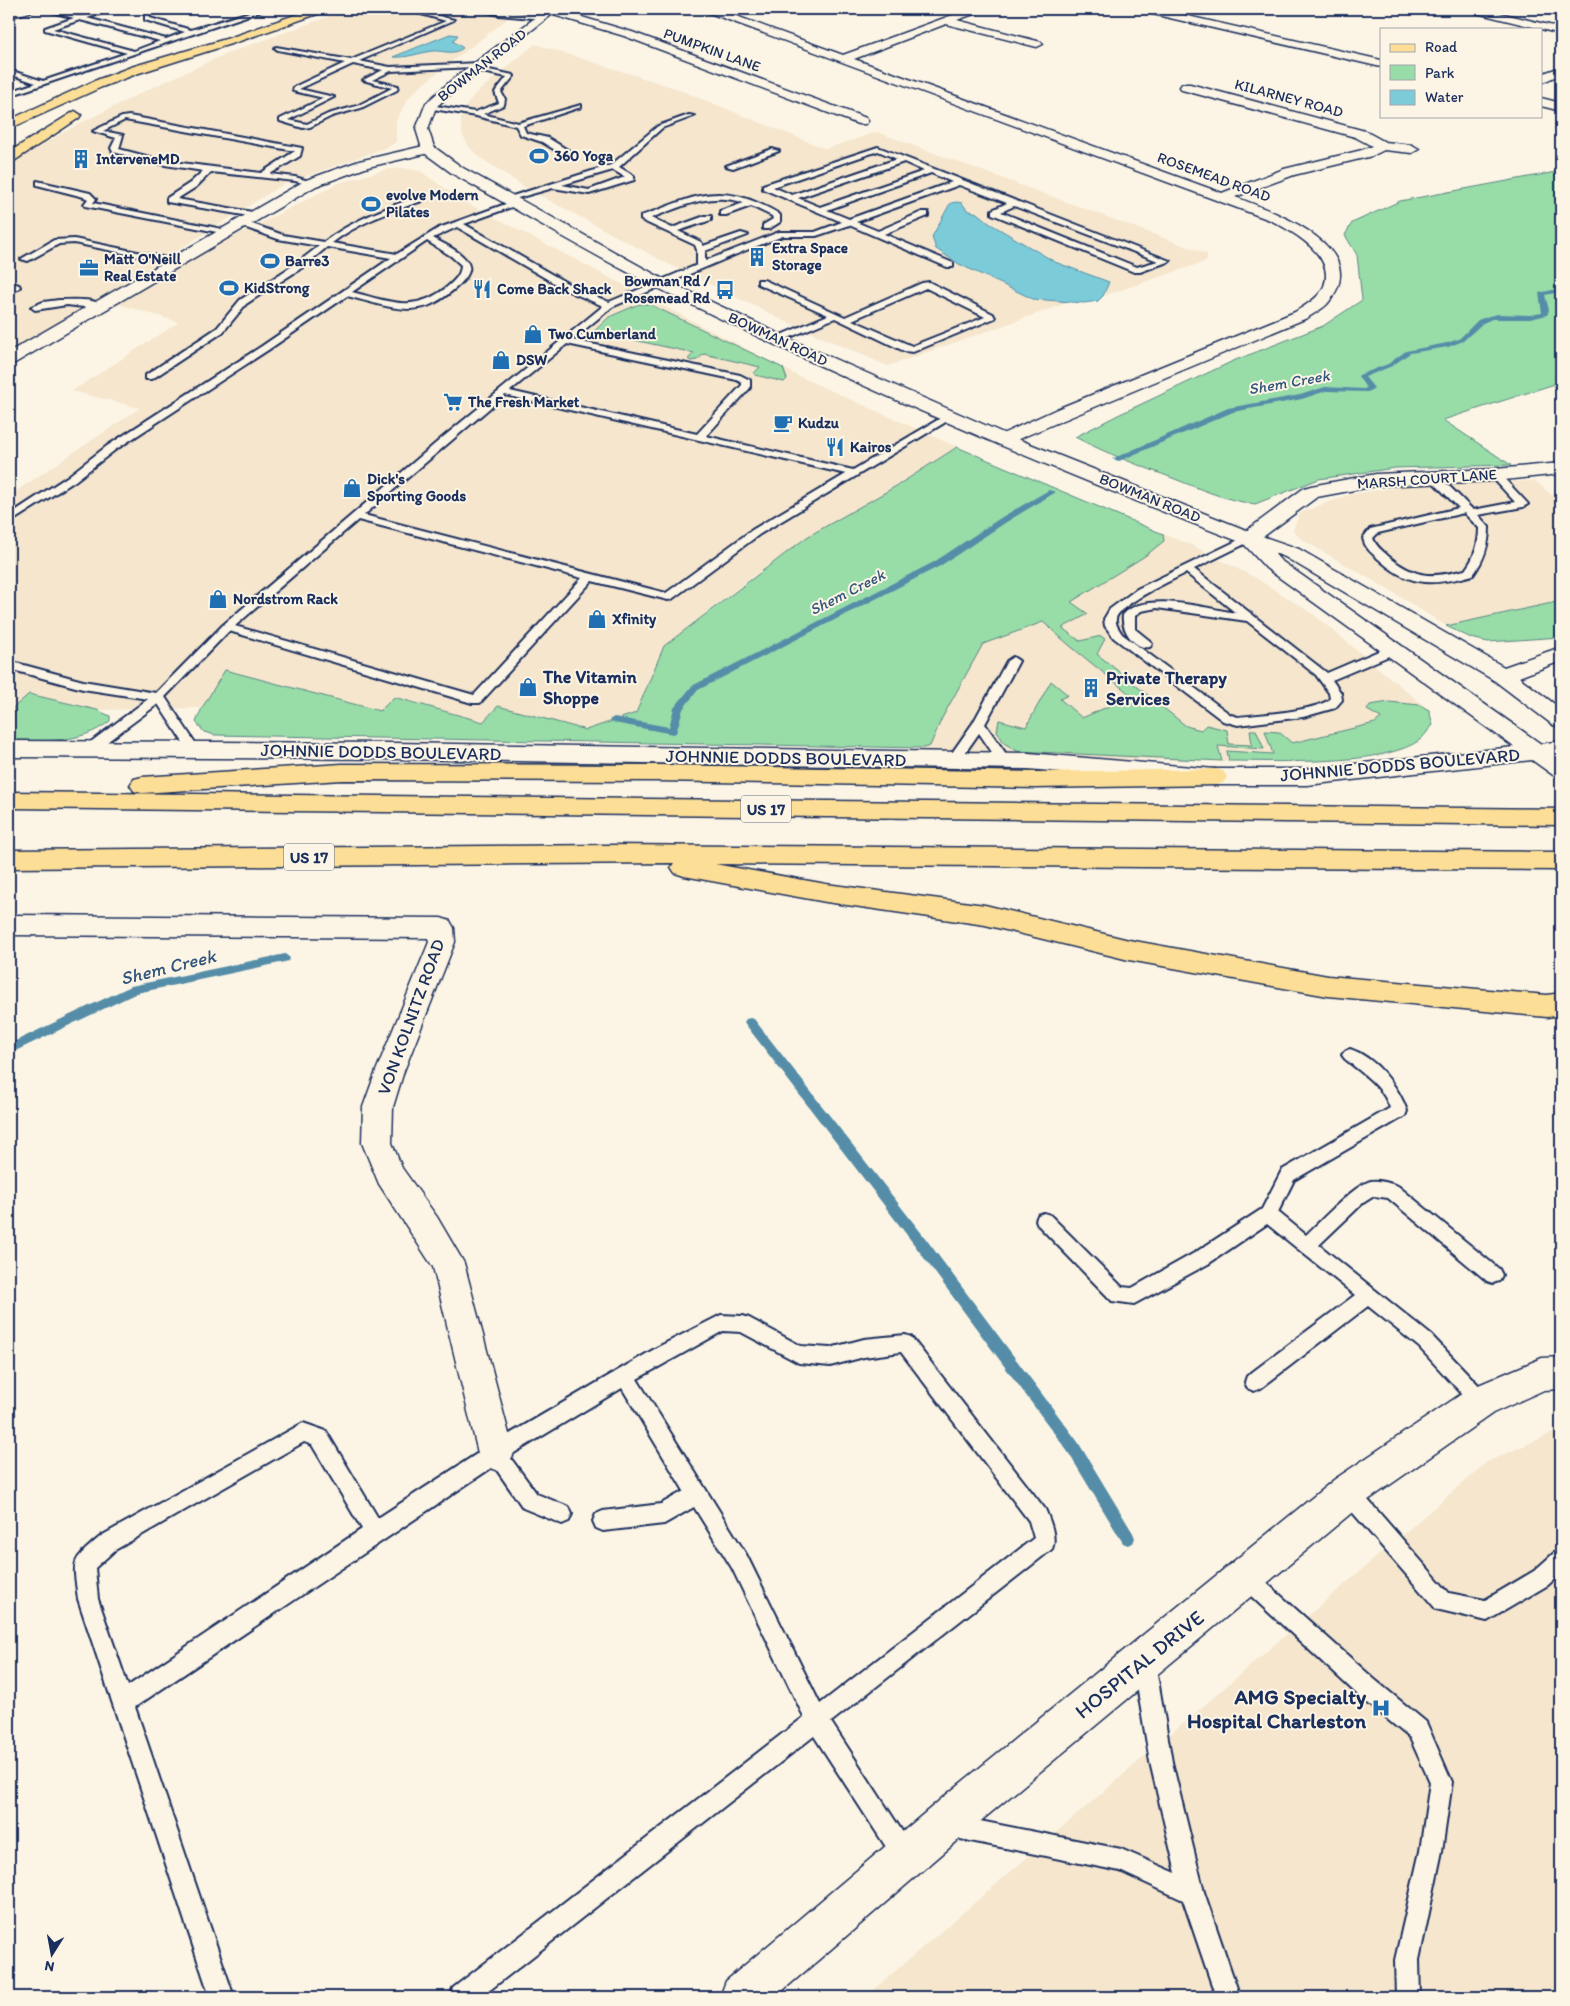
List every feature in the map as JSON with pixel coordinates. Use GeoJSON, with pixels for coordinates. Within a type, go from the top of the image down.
{"type":"FeatureCollection","features":[{"type":"Feature","properties":{"kind":"main road"},"geometry":{"type":"LineString","coordinates":[[9,125],[98,84],[135,70],[234,40],[322,9]]}},
{"type":"Feature","properties":{"kind":"main road"},"geometry":{"type":"LineString","coordinates":[[164,74],[234,40]]}},
{"type":"Feature","properties":{"kind":"main road"},"geometry":{"type":"LineString","coordinates":[[9,149],[78,113],[9,158]]}},
{"type":"Feature","properties":{"kind":"main road"},"geometry":{"type":"LineString","coordinates":[[9,794],[342,772],[658,773],[1035,780],[1215,777]]}},
{"type":"Feature","properties":{"kind":"main road","name":"US 17"},"geometry":{"type":"LineString","coordinates":[[9,800],[1561,818]]}},
{"type":"Feature","properties":{"kind":"main road"},"geometry":{"type":"LineString","coordinates":[[609,854],[826,893],[985,915],[1129,950],[1328,986],[1547,1006],[1561,1004]]}},
{"type":"Feature","properties":{"kind":"main road","name":"US 17"},"geometry":{"type":"LineString","coordinates":[[9,859],[609,854],[1561,861]]}},
{"type":"Feature","properties":{"kind":"street"},"geometry":{"type":"LineString","coordinates":[[9,15],[29,9]]}},
{"type":"Feature","properties":{"kind":"street","name":"ROSEMEAD ROAD"},"geometry":{"type":"LineString","coordinates":[[708,9],[1285,221],[1318,245],[1326,254],[1333,270],[1331,286],[1324,299],[1301,315],[1063,413],[1004,440]]}},
{"type":"Feature","properties":{"kind":"street"},"geometry":{"type":"LineString","coordinates":[[842,59],[978,9]]}},
{"type":"Feature","properties":{"kind":"street"},"geometry":{"type":"LineString","coordinates":[[1144,9],[1380,64]]}},
{"type":"Feature","properties":{"kind":"street"},"geometry":{"type":"LineString","coordinates":[[1472,9],[1561,31]]}},
{"type":"Feature","properties":{"kind":"street"},"geometry":{"type":"LineString","coordinates":[[728,17],[751,11]]}},
{"type":"Feature","properties":{"kind":"street","name":"BOWMAN ROAD"},"geometry":{"type":"LineString","coordinates":[[550,12],[475,68],[429,107],[422,129],[428,149],[458,171],[660,284],[779,340],[1004,440],[1249,538],[1292,553],[1503,676],[1561,720]]}},
{"type":"Feature","properties":{"kind":"street","name":"PUMPKIN LANE"},"geometry":{"type":"LineString","coordinates":[[550,12],[628,34],[862,121]]}},
{"type":"Feature","properties":{"kind":"street"},"geometry":{"type":"LineString","coordinates":[[946,21],[1037,44]]}},
{"type":"Feature","properties":{"kind":"street"},"geometry":{"type":"LineString","coordinates":[[1542,80],[1561,70]]}},
{"type":"Feature","properties":{"kind":"street","name":"KILARNEY ROAD"},"geometry":{"type":"LineString","coordinates":[[1186,87],[1360,134],[1382,146],[1412,149]]}},
{"type":"Feature","properties":{"kind":"street"},"geometry":{"type":"LineString","coordinates":[[1542,102],[1561,107]]}},
{"type":"Feature","properties":{"kind":"street","name":"KILARNEY ROAD"},"geometry":{"type":"LineString","coordinates":[[1223,197],[1289,172],[1367,153],[1382,146]]}},
{"type":"Feature","properties":{"kind":"street"},"geometry":{"type":"LineString","coordinates":[[10,358],[311,183],[364,164],[428,149]]}},
{"type":"Feature","properties":{"kind":"street","name":"MARSH COURT LANE"},"geometry":{"type":"LineString","coordinates":[[1249,538],[1311,492],[1376,480],[1433,476],[1495,475],[1561,468]]}},
{"type":"Feature","properties":{"kind":"street","name":"BOWMAN ROAD"},"geometry":{"type":"LineString","coordinates":[[1249,538],[1273,564],[1561,769]]}},
{"type":"Feature","properties":{"kind":"street"},"geometry":{"type":"LineString","coordinates":[[1503,676],[1522,667],[1561,654]]}},
{"type":"Feature","properties":{"kind":"street","name":"JOHNNIE DODDS BOULEVARD"},"geometry":{"type":"LineString","coordinates":[[9,749],[404,751],[1005,761],[1038,762],[1215,777],[1307,777],[1561,749]]}},
{"type":"Feature","properties":{"kind":"street","name":"VON KOLNITZ ROAD"},"geometry":{"type":"LineString","coordinates":[[9,925],[442,928],[442,942],[390,1071],[378,1107],[377,1143],[390,1176],[426,1226],[448,1263],[496,1453]]}},
{"type":"Feature","properties":{"kind":"street","name":"HOSPITAL DRIVE"},"geometry":{"type":"LineString","coordinates":[[742,1997],[944,1825],[1348,1492],[1481,1401],[1542,1374],[1561,1373]]}},
{"type":"Feature","properties":{"kind":"lane"},"geometry":{"type":"LineString","coordinates":[[46,9],[166,41]]}},
{"type":"Feature","properties":{"kind":"lane"},"geometry":{"type":"LineString","coordinates":[[111,9],[47,28],[134,53]]}},
{"type":"Feature","properties":{"kind":"lane"},"geometry":{"type":"LineString","coordinates":[[407,9],[451,20],[386,46],[296,88],[295,90],[331,97],[282,122],[308,126],[330,115],[359,107],[395,89],[396,87],[366,80],[390,69],[475,68],[511,76],[498,92],[502,99],[502,104],[476,114]]}},
{"type":"Feature","properties":{"kind":"lane"},"geometry":{"type":"LineString","coordinates":[[480,9],[498,13],[550,12]]}},
{"type":"Feature","properties":{"kind":"lane"},"geometry":{"type":"LineString","coordinates":[[9,94],[258,11]]}},
{"type":"Feature","properties":{"kind":"lane"},"geometry":{"type":"LineString","coordinates":[[147,16],[191,32]]}},
{"type":"Feature","properties":{"kind":"lane"},"geometry":{"type":"LineString","coordinates":[[278,48],[404,72],[475,68]]}},
{"type":"Feature","properties":{"kind":"lane"},"geometry":{"type":"LineString","coordinates":[[9,72],[43,83]]}},
{"type":"Feature","properties":{"kind":"lane"},"geometry":{"type":"LineString","coordinates":[[518,126],[579,106]]}},
{"type":"Feature","properties":{"kind":"lane"},"geometry":{"type":"LineString","coordinates":[[429,107],[476,114],[521,127],[522,134],[545,140],[571,156]]}},
{"type":"Feature","properties":{"kind":"lane"},"geometry":{"type":"LineString","coordinates":[[9,520],[71,479],[111,448],[265,348],[427,238],[510,201],[552,185],[614,167],[660,127],[691,116]]}},
{"type":"Feature","properties":{"kind":"lane"},"geometry":{"type":"LineString","coordinates":[[262,176],[298,154],[299,150],[243,141],[129,118],[124,118],[98,131],[120,137],[115,148],[116,150],[209,170],[311,183]]}},
{"type":"Feature","properties":{"kind":"lane"},"geometry":{"type":"LineString","coordinates":[[950,265],[766,187],[878,149],[930,171],[1014,203],[1050,217],[1166,261],[1137,270],[995,212],[1014,203]]}},
{"type":"Feature","properties":{"kind":"lane"},"geometry":{"type":"LineString","coordinates":[[730,166],[775,151]]}},
{"type":"Feature","properties":{"kind":"lane"},"geometry":{"type":"LineString","coordinates":[[791,198],[904,160]]}},
{"type":"Feature","properties":{"kind":"lane"},"geometry":{"type":"LineString","coordinates":[[552,185],[589,192],[631,178],[614,167]]}},
{"type":"Feature","properties":{"kind":"lane"},"geometry":{"type":"LineString","coordinates":[[209,170],[197,182],[170,200],[255,215]]}},
{"type":"Feature","properties":{"kind":"lane"},"geometry":{"type":"LineString","coordinates":[[819,210],[930,171]]}},
{"type":"Feature","properties":{"kind":"lane"},"geometry":{"type":"LineString","coordinates":[[88,750],[159,697],[227,627],[356,516],[609,305],[741,249],[782,234],[816,234],[959,182]]}},
{"type":"Feature","properties":{"kind":"lane"},"geometry":{"type":"LineString","coordinates":[[40,183],[86,195],[92,199],[88,204],[227,232]]}},
{"type":"Feature","properties":{"kind":"lane"},"geometry":{"type":"LineString","coordinates":[[701,266],[701,250],[698,244],[644,218],[712,195],[728,195],[776,215],[777,220],[766,227]]}},
{"type":"Feature","properties":{"kind":"lane"},"geometry":{"type":"LineString","coordinates":[[149,377],[220,330],[243,302],[300,265],[347,228],[419,199]]}},
{"type":"Feature","properties":{"kind":"lane"},"geometry":{"type":"LineString","coordinates":[[723,213],[751,203]]}},
{"type":"Feature","properties":{"kind":"lane"},"geometry":{"type":"LineString","coordinates":[[876,235],[925,214]]}},
{"type":"Feature","properties":{"kind":"lane"},"geometry":{"type":"LineString","coordinates":[[672,231],[708,218]]}},
{"type":"Feature","properties":{"kind":"lane"},"geometry":{"type":"LineString","coordinates":[[241,223],[280,237],[398,257]]}},
{"type":"Feature","properties":{"kind":"lane"},"geometry":{"type":"LineString","coordinates":[[458,224],[570,288],[609,305]]}},
{"type":"Feature","properties":{"kind":"lane"},"geometry":{"type":"LineString","coordinates":[[701,250],[744,234]]}},
{"type":"Feature","properties":{"kind":"lane"},"geometry":{"type":"LineString","coordinates":[[346,293],[392,305],[412,306],[426,304],[434,300],[462,279],[466,272],[465,266],[458,258],[427,238]]}},
{"type":"Feature","properties":{"kind":"lane"},"geometry":{"type":"LineString","coordinates":[[25,259],[57,242],[74,241],[176,262]]}},
{"type":"Feature","properties":{"kind":"lane"},"geometry":{"type":"LineString","coordinates":[[760,282],[908,349],[913,349],[991,318],[930,285],[925,285],[845,320]]}},
{"type":"Feature","properties":{"kind":"lane"},"geometry":{"type":"LineString","coordinates":[[35,307],[51,302],[72,301],[100,306]]}},
{"type":"Feature","properties":{"kind":"lane"},"geometry":{"type":"LineString","coordinates":[[779,340],[835,315]]}},
{"type":"Feature","properties":{"kind":"lane"},"geometry":{"type":"LineString","coordinates":[[565,341],[740,378],[747,382],[747,386],[700,437]]}},
{"type":"Feature","properties":{"kind":"lane"},"geometry":{"type":"LineString","coordinates":[[504,392],[854,473]]}},
{"type":"Feature","properties":{"kind":"lane"},"geometry":{"type":"LineString","coordinates":[[356,516],[668,597],[756,532],[949,417]]}},
{"type":"Feature","properties":{"kind":"lane"},"geometry":{"type":"LineString","coordinates":[[1433,476],[1468,511],[1484,527],[1485,533],[1477,562],[1469,573],[1441,579],[1419,579],[1397,570],[1370,546],[1368,538],[1374,531],[1468,511],[1523,504],[1495,475]]}},
{"type":"Feature","properties":{"kind":"lane"},"geometry":{"type":"LineString","coordinates":[[1188,569],[1320,672],[1335,693],[1336,700],[1331,705],[1303,713],[1247,720],[1238,721],[1227,718],[1118,636],[1111,626],[1110,619],[1114,611],[1141,591],[1249,538]]}},
{"type":"Feature","properties":{"kind":"lane"},"geometry":{"type":"LineString","coordinates":[[227,627],[476,700],[589,577]]}},
{"type":"Feature","properties":{"kind":"lane"},"geometry":{"type":"LineString","coordinates":[[1247,720],[1131,633],[1127,624],[1129,615],[1138,608],[1157,605],[1251,618]]}},
{"type":"Feature","properties":{"kind":"lane"},"geometry":{"type":"LineString","coordinates":[[1325,678],[1392,650]]}},
{"type":"Feature","properties":{"kind":"lane"},"geometry":{"type":"LineString","coordinates":[[953,760],[979,724],[1013,661]]}},
{"type":"Feature","properties":{"kind":"lane"},"geometry":{"type":"LineString","coordinates":[[9,665],[49,678],[111,691],[159,697],[194,750]]}},
{"type":"Feature","properties":{"kind":"lane"},"geometry":{"type":"LineString","coordinates":[[979,724],[1005,761]]}},
{"type":"Feature","properties":{"kind":"lane"},"geometry":{"type":"LineString","coordinates":[[1044,1220],[1118,1295],[1134,1296],[1202,1258],[1268,1214],[1288,1175],[1399,1111],[1396,1099],[1384,1083],[1350,1055]]}},
{"type":"Feature","properties":{"kind":"lane"},"geometry":{"type":"LineString","coordinates":[[1307,1245],[1357,1198],[1372,1188],[1392,1191],[1493,1275]]}},
{"type":"Feature","properties":{"kind":"lane"},"geometry":{"type":"LineString","coordinates":[[1268,1214],[1425,1340],[1481,1401]]}},
{"type":"Feature","properties":{"kind":"lane"},"geometry":{"type":"LineString","coordinates":[[1254,1382],[1369,1296]]}},
{"type":"Feature","properties":{"kind":"lane"},"geometry":{"type":"LineString","coordinates":[[122,1703],[375,1532],[496,1453],[721,1323],[743,1324],[799,1354],[830,1358],[864,1348],[905,1343],[1038,1516],[1045,1542],[462,1997]]}},
{"type":"Feature","properties":{"kind":"lane"},"geometry":{"type":"LineString","coordinates":[[625,1377],[739,1561],[817,1720],[905,1858]]}},
{"type":"Feature","properties":{"kind":"lane"},"geometry":{"type":"LineString","coordinates":[[222,1997],[88,1599],[84,1564],[108,1543],[303,1432],[319,1438],[375,1532]]}},
{"type":"Feature","properties":{"kind":"lane"},"geometry":{"type":"LineString","coordinates":[[496,1453],[530,1501],[562,1514]]}},
{"type":"Feature","properties":{"kind":"lane"},"geometry":{"type":"LineString","coordinates":[[1348,1492],[1442,1602],[1487,1611],[1541,1578],[1561,1560]]}},
{"type":"Feature","properties":{"kind":"lane"},"geometry":{"type":"LineString","coordinates":[[603,1521],[664,1514],[697,1494]]}},
{"type":"Feature","properties":{"kind":"lane"},"geometry":{"type":"LineString","coordinates":[[1245,1577],[1366,1687],[1418,1730],[1440,1782],[1431,1851],[1407,1960],[1408,1997]]}},
{"type":"Feature","properties":{"kind":"lane"},"geometry":{"type":"LineString","coordinates":[[1144,1660],[1161,1762],[1192,1892],[1228,1997]]}},
{"type":"Feature","properties":{"kind":"lane"},"geometry":{"type":"LineString","coordinates":[[944,1825],[1121,1860],[1192,1892]]}},
{"type":"Feature","properties":{"kind":"shaded area"},"geometry":{"type":"Polygon","coordinates":[[[349,9],[520,9],[419,87],[407,100],[396,121],[396,142],[390,146],[282,185],[127,282],[130,283],[9,353],[9,164],[75,126],[151,88],[226,54],[349,9]]]}},
{"type":"Feature","properties":{"kind":"shaded area"},"geometry":{"type":"Polygon","coordinates":[[[535,44],[672,87],[826,149],[877,132],[1207,254],[1207,261],[1103,296],[1107,289],[1099,278],[1069,269],[1055,262],[989,223],[977,213],[948,207],[941,222],[936,250],[959,264],[1033,299],[1070,302],[888,366],[789,323],[674,267],[526,188],[481,158],[470,148],[462,134],[461,119],[465,108],[474,95],[535,44]]]}},
{"type":"Feature","properties":{"kind":"shaded area"},"geometry":{"type":"Polygon","coordinates":[[[403,168],[420,171],[463,201],[796,375],[957,447],[898,485],[807,537],[756,574],[664,646],[636,713],[586,730],[498,706],[483,722],[395,697],[380,711],[226,670],[202,708],[97,710],[30,694],[13,709],[9,707],[9,496],[140,408],[72,391],[179,322],[118,304],[204,252],[339,183],[385,170],[403,168]]]}},
{"type":"Feature","properties":{"kind":"shaded area"},"geometry":{"type":"Polygon","coordinates":[[[1535,481],[1561,503],[1561,601],[1446,626],[1391,591],[1301,539],[1293,530],[1300,513],[1348,495],[1411,485],[1535,481]]]}},
{"type":"Feature","properties":{"kind":"shaded area"},"geometry":{"type":"Polygon","coordinates":[[[1163,534],[1189,544],[1254,577],[1313,614],[1429,710],[1433,725],[1420,740],[1389,753],[1348,759],[1292,762],[913,756],[972,641],[1039,611],[1163,534]]]}},
{"type":"Feature","properties":{"kind":"shaded area","name":"AMG Specialty Hospital Charleston"},"geometry":{"type":"Polygon","coordinates":[[[1561,1429],[1561,1997],[865,1997],[1487,1462],[1561,1429]]]}},
{"type":"Feature","properties":{"kind":"green space"},"geometry":{"type":"Polygon","coordinates":[[[1561,171],[1561,382],[1443,420],[1511,465],[1395,468],[1319,479],[1255,504],[1204,491],[1075,437],[1233,361],[1323,326],[1362,300],[1357,255],[1345,235],[1352,223],[1400,201],[1561,171]]]}},
{"type":"Feature","properties":{"kind":"green space"},"geometry":{"type":"Polygon","coordinates":[[[639,304],[649,304],[783,368],[787,379],[784,382],[755,375],[754,373],[760,367],[704,354],[697,360],[691,361],[688,359],[694,353],[601,333],[594,338],[587,338],[609,317],[639,304]]]}},
{"type":"Feature","properties":{"kind":"green space"},"geometry":{"type":"Polygon","coordinates":[[[957,447],[1163,534],[1164,541],[1145,556],[1071,602],[1088,614],[1062,628],[1080,641],[1101,636],[1105,639],[1097,654],[1186,726],[1201,730],[1206,725],[1227,730],[1229,744],[1252,745],[1250,730],[1256,730],[1264,749],[1218,746],[1222,761],[1017,751],[1004,743],[997,731],[999,720],[1026,727],[1051,681],[1068,695],[1060,699],[1082,718],[1132,696],[1043,622],[983,644],[942,718],[930,746],[923,748],[215,735],[204,732],[196,722],[202,708],[225,670],[380,711],[394,697],[483,722],[498,706],[586,730],[636,713],[664,646],[807,537],[898,485],[957,447]]]}},
{"type":"Feature","properties":{"kind":"green space"},"geometry":{"type":"Polygon","coordinates":[[[1561,601],[1561,637],[1488,642],[1471,638],[1446,626],[1561,601]]]}},
{"type":"Feature","properties":{"kind":"green space"},"geometry":{"type":"Polygon","coordinates":[[[29,694],[97,710],[110,716],[110,721],[98,729],[74,738],[61,740],[9,740],[9,707],[13,708],[29,694]]]}},
{"type":"Feature","properties":{"kind":"green space"},"geometry":{"type":"Polygon","coordinates":[[[1389,702],[1420,705],[1429,710],[1433,725],[1421,739],[1405,748],[1383,754],[1329,760],[1229,761],[1227,751],[1273,754],[1265,731],[1279,732],[1292,743],[1375,723],[1381,718],[1367,710],[1370,705],[1389,702]]]}},
{"type":"Feature","properties":{"kind":"water"},"geometry":{"type":"Polygon","coordinates":[[[450,34],[458,35],[453,41],[463,48],[455,52],[432,51],[393,57],[450,34]]]}},
{"type":"Feature","properties":{"kind":"water"},"geometry":{"type":"Polygon","coordinates":[[[951,203],[962,203],[967,210],[977,213],[989,223],[1055,262],[1109,282],[1103,296],[1098,301],[1084,303],[1033,299],[959,264],[936,249],[932,237],[948,207],[951,203]]]}},
{"type":"Feature","properties":{"kind":"waterway","name":"Shem Creek"},"geometry":{"type":"LineString","coordinates":[[1116,459],[1231,410],[1302,397],[1325,389],[1366,391],[1370,388],[1361,376],[1390,365],[1408,352],[1455,343],[1467,336],[1481,322],[1491,317],[1530,317],[1545,314],[1546,310],[1541,294],[1561,290]]}},
{"type":"Feature","properties":{"kind":"waterway","name":"Shem Creek"},"geometry":{"type":"LineString","coordinates":[[614,720],[673,731],[679,708],[695,688],[937,564],[1005,519],[1052,492]]}},
{"type":"Feature","properties":{"kind":"waterway","name":"Shem Creek"},"geometry":{"type":"LineString","coordinates":[[9,1049],[135,989],[285,958]]}},
{"type":"Feature","properties":{"kind":"waterway"},"geometry":{"type":"LineString","coordinates":[[750,1022],[918,1239],[1073,1447],[1128,1538]]}},
{"type":"Feature","properties":{"kind":"place","name":"360 Yoga"},"geometry":{"type":"Point","coordinates":[539,156]}},
{"type":"Feature","properties":{"kind":"place","name":"InterveneMD"},"geometry":{"type":"Point","coordinates":[81,159]}},
{"type":"Feature","properties":{"kind":"place","name":"evolve Modern Pilates"},"geometry":{"type":"Point","coordinates":[371,204]}},
{"type":"Feature","properties":{"kind":"place","name":"Extra Space Storage"},"geometry":{"type":"Point","coordinates":[757,257]}},
{"type":"Feature","properties":{"kind":"place","name":"Barre3"},"geometry":{"type":"Point","coordinates":[270,261]}},
{"type":"Feature","properties":{"kind":"place","name":"Matt O'Neill Real Estate"},"geometry":{"type":"Point","coordinates":[89,268]}},
{"type":"Feature","properties":{"kind":"place","name":"KidStrong"},"geometry":{"type":"Point","coordinates":[229,288]}},
{"type":"Feature","properties":{"kind":"place","name":"Come Back Shack"},"geometry":{"type":"Point","coordinates":[482,289]}},
{"type":"Feature","properties":{"kind":"place","name":"Bowman Rd / Rosemead Rd"},"geometry":{"type":"Point","coordinates":[725,290]}},
{"type":"Feature","properties":{"kind":"place","name":"Two Cumberland"},"geometry":{"type":"Point","coordinates":[533,334]}},
{"type":"Feature","properties":{"kind":"place","name":"DSW"},"geometry":{"type":"Point","coordinates":[501,360]}},
{"type":"Feature","properties":{"kind":"place","name":"The Fresh Market"},"geometry":{"type":"Point","coordinates":[453,402]}},
{"type":"Feature","properties":{"kind":"place","name":"Kudzu"},"geometry":{"type":"Point","coordinates":[783,423]}},
{"type":"Feature","properties":{"kind":"place","name":"Kairos"},"geometry":{"type":"Point","coordinates":[835,447]}},
{"type":"Feature","properties":{"kind":"place","name":"Dick's Sporting Goods"},"geometry":{"type":"Point","coordinates":[352,488]}},
{"type":"Feature","properties":{"kind":"place","name":"Nordstrom Rack"},"geometry":{"type":"Point","coordinates":[218,599]}},
{"type":"Feature","properties":{"kind":"place","name":"Xfinity"},"geometry":{"type":"Point","coordinates":[597,619]}},
{"type":"Feature","properties":{"kind":"place","name":"The Vitamin Shoppe"},"geometry":{"type":"Point","coordinates":[528,687]}},
{"type":"Feature","properties":{"kind":"place","name":"Private Therapy Services"},"geometry":{"type":"Point","coordinates":[1091,688]}},
{"type":"Feature","properties":{"kind":"place","name":"AMG Specialty Hospital Charleston"},"geometry":{"type":"Point","coordinates":[1381,1708]}}]}
